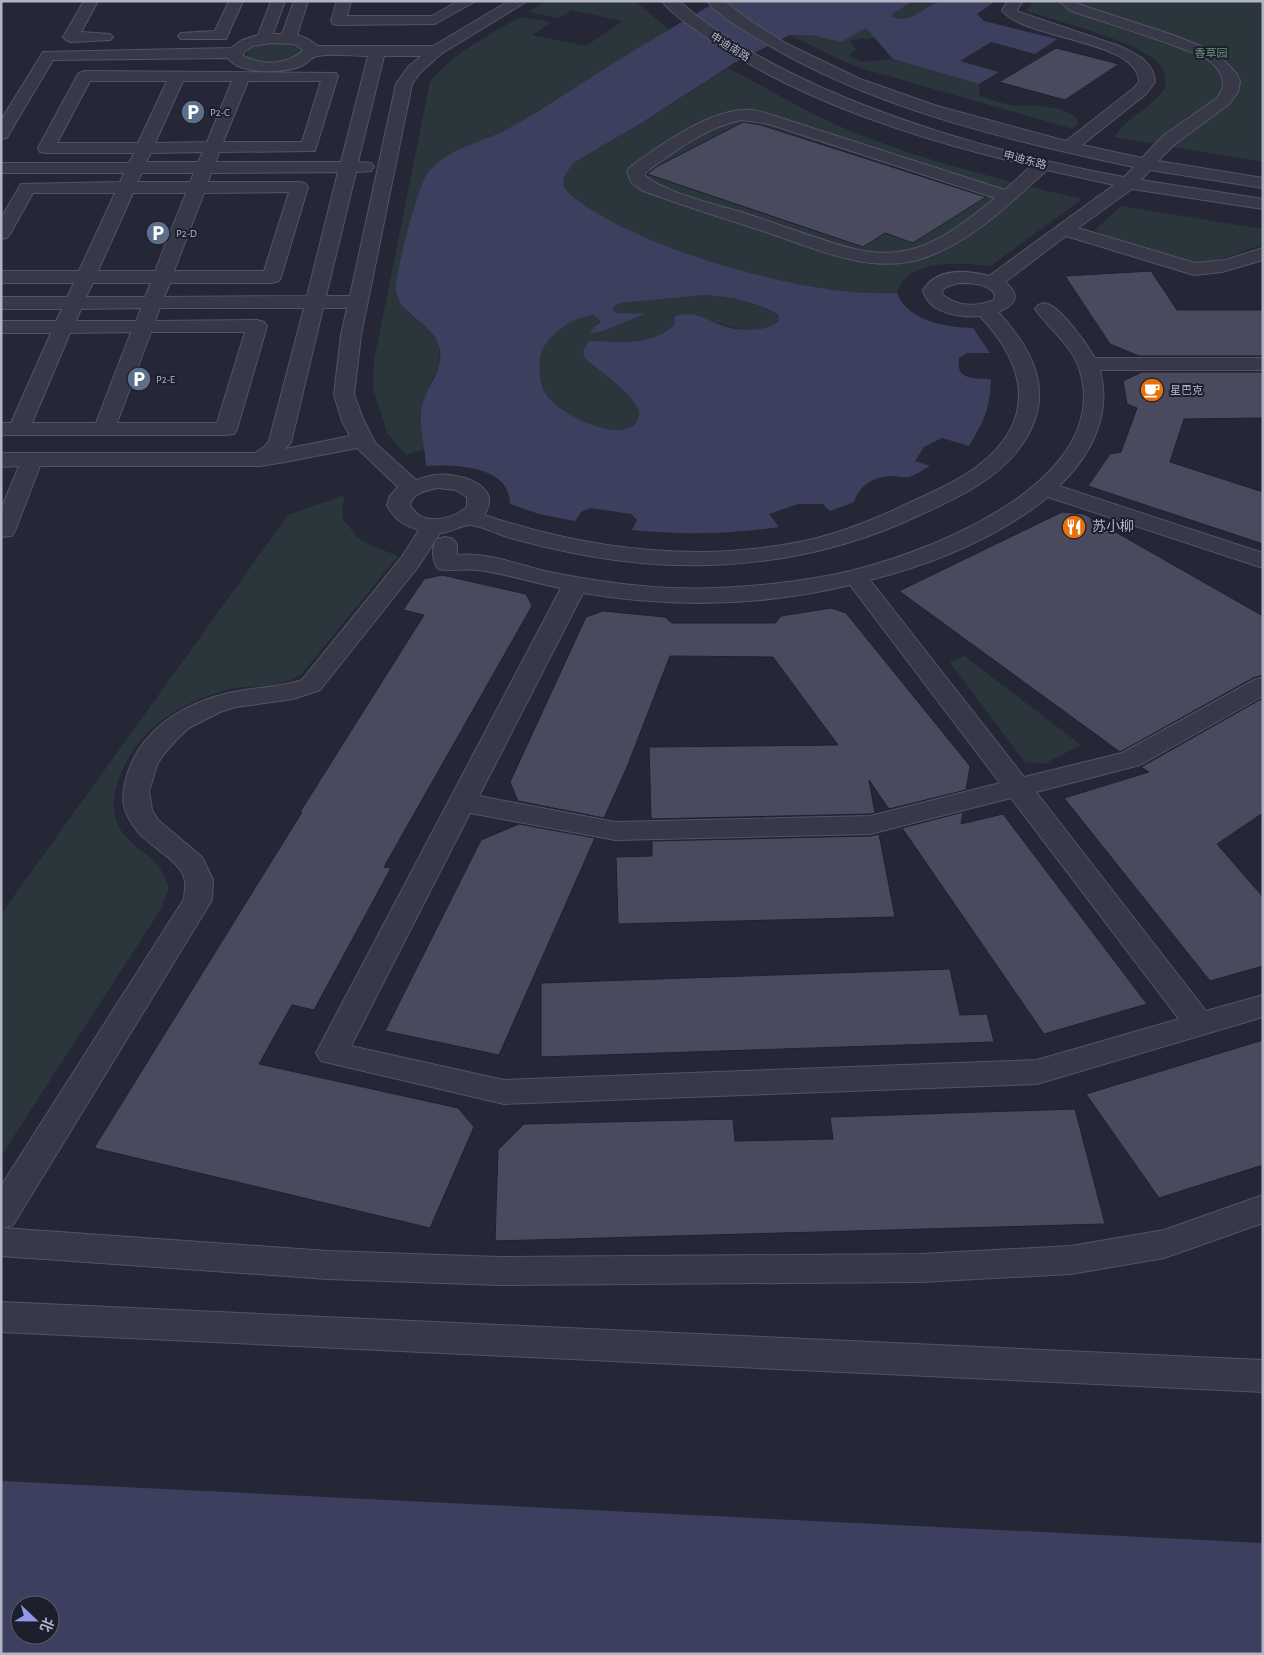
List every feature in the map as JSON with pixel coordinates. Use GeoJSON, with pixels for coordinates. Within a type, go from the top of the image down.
{"type":"FeatureCollection","features":[{"type":"Feature","properties":{"kind":"street"},"geometry":{"type":"LineString","coordinates":[[91,1],[70,37],[118,37]]}},
{"type":"Feature","properties":{"kind":"street"},"geometry":{"type":"LineString","coordinates":[[174,36],[222,36],[236,1]]}},
{"type":"Feature","properties":{"kind":"street"},"geometry":{"type":"LineString","coordinates":[[264,39],[278,1]]}},
{"type":"Feature","properties":{"kind":"street"},"geometry":{"type":"LineString","coordinates":[[288,38],[301,1]]}},
{"type":"Feature","properties":{"kind":"street"},"geometry":{"type":"LineString","coordinates":[[344,1],[338,21],[435,20],[469,1]]}},
{"type":"Feature","properties":{"kind":"street"},"geometry":{"type":"LineString","coordinates":[[412,488],[366,446],[353,421],[344,395],[346,366],[357,302],[395,120],[404,84],[414,70],[436,51],[520,1]]}},
{"type":"Feature","properties":{"kind":"street","name":"申迪南路"},"geometry":{"type":"LineString","coordinates":[[669,1],[706,32],[757,63],[797,82]]}},
{"type":"Feature","properties":{"kind":"street","name":"申迪南路"},"geometry":{"type":"LineString","coordinates":[[714,1],[779,46],[827,72]]}},
{"type":"Feature","properties":{"kind":"street"},"geometry":{"type":"LineString","coordinates":[[1016,1],[1009,10],[1014,14],[1112,49],[1142,65],[1147,73],[1147,82],[1140,91],[1069,147]]}},
{"type":"Feature","properties":{"kind":"street"},"geometry":{"type":"LineString","coordinates":[[992,282],[1127,184],[1169,140],[1223,101],[1230,92],[1232,82],[1229,74],[1210,55],[1195,48],[1076,8],[1066,1]]}},
{"type":"Feature","properties":{"kind":"street"},"geometry":{"type":"LineString","coordinates":[[1,134],[48,55],[235,53],[244,44],[264,39],[288,38],[306,43],[311,47],[312,51]]}},
{"type":"Feature","properties":{"kind":"street"},"geometry":{"type":"LineString","coordinates":[[235,53],[236,58],[251,65],[277,66],[300,60],[308,56],[312,51]]}},
{"type":"Feature","properties":{"kind":"street"},"geometry":{"type":"LineString","coordinates":[[312,51],[436,51]]}},
{"type":"Feature","properties":{"kind":"street"},"geometry":{"type":"LineString","coordinates":[[260,459],[273,451],[280,442],[377,51]]}},
{"type":"Feature","properties":{"kind":"street","name":"申迪东路"},"geometry":{"type":"LineString","coordinates":[[827,72],[891,96],[972,122],[1069,147],[1146,164],[1263,183]]}},
{"type":"Feature","properties":{"kind":"street"},"geometry":{"type":"LineString","coordinates":[[85,76],[177,76],[242,76],[330,76],[309,148],[46,148],[85,76]]}},
{"type":"Feature","properties":{"kind":"street"},"geometry":{"type":"LineString","coordinates":[[1,327],[63,327],[145,326],[256,326],[226,429],[10,430],[63,327],[177,76]]}},
{"type":"Feature","properties":{"kind":"street"},"geometry":{"type":"LineString","coordinates":[[104,429],[242,76]]}},
{"type":"Feature","properties":{"kind":"street","name":"申迪东路"},"geometry":{"type":"LineString","coordinates":[[797,82],[848,104],[920,130],[1043,164],[1127,184],[1263,204]]}},
{"type":"Feature","properties":{"kind":"street"},"geometry":{"type":"LineString","coordinates":[[1006,196],[757,116],[742,115],[728,117],[646,163],[636,171],[637,178],[647,186],[655,189],[852,254],[877,258],[898,258],[922,253],[946,242],[976,221],[1006,196],[1043,164]]}},
{"type":"Feature","properties":{"kind":"street"},"geometry":{"type":"LineString","coordinates":[[1,168],[386,167]]}},
{"type":"Feature","properties":{"kind":"street"},"geometry":{"type":"LineString","coordinates":[[1,234],[27,188],[299,187],[272,277],[1,277]]}},
{"type":"Feature","properties":{"kind":"street"},"geometry":{"type":"LineString","coordinates":[[1064,230],[1194,268],[1214,269],[1238,264],[1263,253]]}},
{"type":"Feature","properties":{"kind":"street"},"geometry":{"type":"LineString","coordinates":[[969,277],[992,282],[1005,292],[1006,298],[1003,303],[986,311],[974,312],[950,308],[934,298],[931,293],[933,287],[952,278],[969,277]]}},
{"type":"Feature","properties":{"kind":"street"},"geometry":{"type":"LineString","coordinates":[[1,304],[357,302]]}},
{"type":"Feature","properties":{"kind":"street"},"geometry":{"type":"LineString","coordinates":[[1,1215],[198,900],[201,890],[196,870],[183,855],[142,822],[136,806],[136,782],[146,759],[168,732],[209,707],[237,698],[291,692],[311,685],[410,562],[439,535],[446,525],[469,517],[476,510],[479,502],[477,495],[462,484],[436,481],[412,488],[403,494],[398,501],[398,508],[402,515],[439,535],[446,564],[470,562],[575,585],[629,592],[689,596],[756,594],[816,586],[856,577],[920,558],[985,529],[1019,510],[1053,482],[1075,455],[1089,428],[1093,410],[1090,370],[1075,343],[1045,309]]}},
{"type":"Feature","properties":{"kind":"street"},"geometry":{"type":"LineString","coordinates":[[469,517],[534,537],[584,548],[661,558],[727,557],[781,552],[819,544],[870,528],[926,504],[969,481],[992,465],[1008,449],[1024,423],[1030,397],[1024,365],[1010,336],[986,311]]}},
{"type":"Feature","properties":{"kind":"street"},"geometry":{"type":"LineString","coordinates":[[1088,364],[1263,364]]}},
{"type":"Feature","properties":{"kind":"street"},"geometry":{"type":"LineString","coordinates":[[1,460],[260,459],[285,456],[364,440]]}},
{"type":"Feature","properties":{"kind":"street"},"geometry":{"type":"LineString","coordinates":[[4,531],[32,460]]}},
{"type":"Feature","properties":{"kind":"street"},"geometry":{"type":"LineString","coordinates":[[1044,489],[1263,560]]}},
{"type":"Feature","properties":{"kind":"street"},"geometry":{"type":"LineString","coordinates":[[856,577],[1200,1025]]}},
{"type":"Feature","properties":{"kind":"street"},"geometry":{"type":"LineString","coordinates":[[575,585],[332,1053],[504,1092],[1037,1072],[1263,1006]]}},
{"type":"Feature","properties":{"kind":"street"},"geometry":{"type":"LineString","coordinates":[[462,802],[615,831],[870,825],[1131,759],[1263,685]]}},
{"type":"Feature","properties":{"kind":"street"},"geometry":{"type":"LineString","coordinates":[[1,1242],[327,1265],[499,1271],[920,1268],[1071,1260],[1155,1245],[1263,1208]]}},
{"type":"Feature","properties":{"kind":"street"},"geometry":{"type":"LineString","coordinates":[[1,1317],[1263,1376]]}},
{"type":"Feature","properties":{"kind":"green space"},"geometry":{"type":"Polygon","coordinates":[[[546,1],[635,1],[669,30],[510,128],[490,137],[425,177],[418,195],[396,284],[410,315],[428,329],[439,345],[440,364],[430,385],[422,432],[425,449],[406,455],[387,433],[373,388],[374,360],[430,82],[439,71],[461,53],[520,17],[551,22],[532,35],[586,46],[623,21],[572,10],[559,18],[528,12],[546,1]]]}},
{"type":"Feature","properties":{"kind":"green space"},"geometry":{"type":"Polygon","coordinates":[[[913,1],[939,1],[922,12],[904,19],[891,17],[892,14],[913,1]]]}},
{"type":"Feature","properties":{"kind":"green space","name":"香草园"},"geometry":{"type":"Polygon","coordinates":[[[1035,1],[1263,1],[1263,162],[1114,137],[1126,123],[1153,101],[1165,88],[1163,69],[1152,57],[1119,41],[1026,11],[1035,1]]]}},
{"type":"Feature","properties":{"kind":"green space"},"geometry":{"type":"Polygon","coordinates":[[[866,28],[875,38],[850,40],[856,49],[849,56],[862,62],[893,59],[979,84],[980,96],[1011,105],[1062,110],[1077,119],[1078,125],[1073,129],[864,69],[845,62],[790,35],[811,35],[825,38],[866,28]]]}},
{"type":"Feature","properties":{"kind":"green space"},"geometry":{"type":"Polygon","coordinates":[[[268,42],[292,44],[300,49],[300,52],[289,59],[274,62],[259,61],[247,56],[248,49],[268,42]]]}},
{"type":"Feature","properties":{"kind":"green space"},"geometry":{"type":"Polygon","coordinates":[[[728,68],[817,116],[904,151],[1022,185],[1082,199],[991,266],[951,264],[923,268],[912,273],[903,281],[897,293],[861,292],[815,287],[748,273],[659,243],[605,218],[572,196],[564,187],[563,179],[573,163],[638,125],[728,68]],[[747,120],[645,173],[862,247],[885,233],[913,243],[987,196],[747,120]]]}},
{"type":"Feature","properties":{"kind":"green space"},"geometry":{"type":"Polygon","coordinates":[[[1121,206],[1263,229],[1263,244],[1218,260],[1203,262],[1164,255],[1131,246],[1095,230],[1121,206]]]}},
{"type":"Feature","properties":{"kind":"green space"},"geometry":{"type":"Polygon","coordinates":[[[705,295],[752,303],[778,316],[779,322],[761,330],[750,330],[728,326],[698,315],[674,325],[654,339],[642,342],[624,342],[585,358],[623,390],[639,411],[637,422],[625,429],[613,430],[585,422],[560,408],[544,391],[540,378],[541,353],[553,335],[566,325],[580,318],[594,315],[601,322],[594,327],[606,330],[643,315],[624,315],[613,311],[614,306],[620,303],[705,295]]]}},
{"type":"Feature","properties":{"kind":"green space"},"geometry":{"type":"Polygon","coordinates":[[[345,495],[342,509],[343,519],[357,537],[368,544],[398,556],[300,674],[281,683],[231,689],[200,699],[171,714],[135,747],[123,768],[115,789],[114,811],[119,827],[124,834],[156,863],[169,887],[161,909],[1,1156],[1,914],[288,515],[345,495]]]}},
{"type":"Feature","properties":{"kind":"green space"},"geometry":{"type":"Polygon","coordinates":[[[964,656],[1081,745],[1044,764],[1025,762],[950,662],[964,656]]]}},
{"type":"Feature","properties":{"kind":"water"},"geometry":{"type":"Polygon","coordinates":[[[718,1],[913,1],[892,14],[892,17],[905,19],[938,2],[996,1],[977,14],[984,21],[1057,39],[1035,54],[991,42],[960,61],[999,72],[979,84],[893,59],[866,28],[841,42],[811,35],[790,35],[736,62],[638,125],[573,163],[563,179],[564,187],[572,196],[605,218],[659,243],[689,254],[748,273],[803,285],[850,292],[897,293],[902,303],[919,317],[940,324],[973,328],[990,353],[967,353],[959,358],[960,371],[968,377],[991,379],[985,414],[969,446],[942,438],[924,447],[915,461],[930,466],[909,477],[887,476],[875,479],[860,490],[854,502],[830,511],[823,504],[798,504],[769,514],[779,527],[724,532],[669,533],[632,530],[637,520],[631,514],[591,508],[581,512],[575,521],[539,514],[510,504],[508,491],[501,481],[491,474],[465,467],[426,466],[421,414],[425,397],[437,372],[440,355],[439,346],[435,337],[400,302],[396,283],[404,244],[423,181],[427,174],[445,157],[466,146],[500,133],[523,120],[718,1]],[[705,295],[620,303],[614,306],[613,311],[617,313],[645,314],[606,330],[590,334],[594,327],[601,322],[594,315],[580,318],[566,325],[553,335],[540,356],[541,382],[544,391],[560,408],[585,422],[613,430],[625,429],[634,425],[638,420],[639,411],[623,390],[585,358],[583,352],[589,341],[634,342],[645,340],[665,332],[674,325],[675,316],[690,314],[720,325],[739,329],[761,329],[774,325],[779,321],[778,315],[761,306],[743,300],[705,295]]]}},
{"type":"Feature","properties":{"kind":"water"},"geometry":{"type":"Polygon","coordinates":[[[1,1481],[1263,1543],[1263,1654],[1,1654],[1,1481]]]}},
{"type":"Feature","properties":{"kind":"building"},"geometry":{"type":"Polygon","coordinates":[[[1056,48],[1119,64],[1065,100],[999,82],[1056,48]]]}},
{"type":"Feature","properties":{"kind":"building"},"geometry":{"type":"Polygon","coordinates":[[[743,122],[761,125],[986,197],[913,243],[885,233],[863,247],[647,174],[656,167],[743,122]]]}},
{"type":"Feature","properties":{"kind":"building"},"geometry":{"type":"Polygon","coordinates":[[[1151,271],[1177,310],[1263,310],[1263,356],[1139,356],[1110,344],[1065,276],[1151,271]]]}},
{"type":"Feature","properties":{"kind":"building"},"geometry":{"type":"Polygon","coordinates":[[[1142,372],[1263,372],[1263,418],[1184,419],[1170,462],[1263,492],[1263,544],[1088,486],[1110,454],[1121,452],[1137,408],[1127,404],[1123,381],[1142,372]]]}},
{"type":"Feature","properties":{"kind":"building"},"geometry":{"type":"Polygon","coordinates":[[[1062,512],[1084,514],[1263,616],[1263,675],[1253,678],[1120,752],[899,591],[1062,512]]]}},
{"type":"Feature","properties":{"kind":"building"},"geometry":{"type":"Polygon","coordinates":[[[442,575],[526,594],[532,606],[384,867],[391,868],[314,1010],[292,1005],[259,1064],[458,1108],[474,1127],[430,1228],[94,1148],[302,812],[300,812],[424,615],[403,610],[424,579],[442,575]]]}},
{"type":"Feature","properties":{"kind":"building"},"geometry":{"type":"Polygon","coordinates":[[[831,608],[846,613],[970,766],[966,790],[889,809],[869,780],[875,813],[870,814],[651,819],[649,747],[838,745],[773,657],[670,656],[627,767],[604,818],[518,801],[510,782],[586,617],[603,611],[665,617],[672,623],[775,623],[781,616],[831,608]]]}},
{"type":"Feature","properties":{"kind":"building"},"geometry":{"type":"Polygon","coordinates":[[[1263,698],[1263,813],[1217,844],[1263,897],[1263,966],[1210,981],[1064,798],[1149,772],[1141,767],[1263,698]]]}},
{"type":"Feature","properties":{"kind":"building"},"geometry":{"type":"Polygon","coordinates":[[[963,812],[961,824],[1003,814],[1147,1004],[1044,1034],[902,828],[963,812]]]}},
{"type":"Feature","properties":{"kind":"building"},"geometry":{"type":"Polygon","coordinates":[[[519,824],[595,838],[499,1055],[385,1031],[481,840],[519,824]]]}},
{"type":"Feature","properties":{"kind":"building"},"geometry":{"type":"Polygon","coordinates":[[[879,834],[895,917],[618,924],[616,857],[652,856],[652,841],[870,836],[879,834]]]}},
{"type":"Feature","properties":{"kind":"building"},"geometry":{"type":"Polygon","coordinates":[[[950,969],[960,1015],[987,1014],[994,1042],[541,1057],[541,983],[950,969]]]}},
{"type":"Feature","properties":{"kind":"building"},"geometry":{"type":"Polygon","coordinates":[[[1263,1040],[1263,1165],[1159,1198],[1086,1094],[1263,1040]]]}},
{"type":"Feature","properties":{"kind":"building"},"geometry":{"type":"Polygon","coordinates":[[[1075,1109],[1105,1224],[495,1241],[498,1150],[524,1124],[733,1119],[735,1141],[833,1139],[830,1117],[1075,1109]]]}},
{"type":"Feature","properties":{"kind":"place","name":"P2-C"},"geometry":{"type":"Point","coordinates":[193,112]}},
{"type":"Feature","properties":{"kind":"place","name":"P2-D"},"geometry":{"type":"Point","coordinates":[158,233]}},
{"type":"Feature","properties":{"kind":"place","name":"P2-E"},"geometry":{"type":"Point","coordinates":[139,379]}},
{"type":"Feature","properties":{"kind":"place","name":"星巴克"},"geometry":{"type":"Point","coordinates":[1152,390]}},
{"type":"Feature","properties":{"kind":"place","name":"苏小柳"},"geometry":{"type":"Point","coordinates":[1074,527]}}]}
